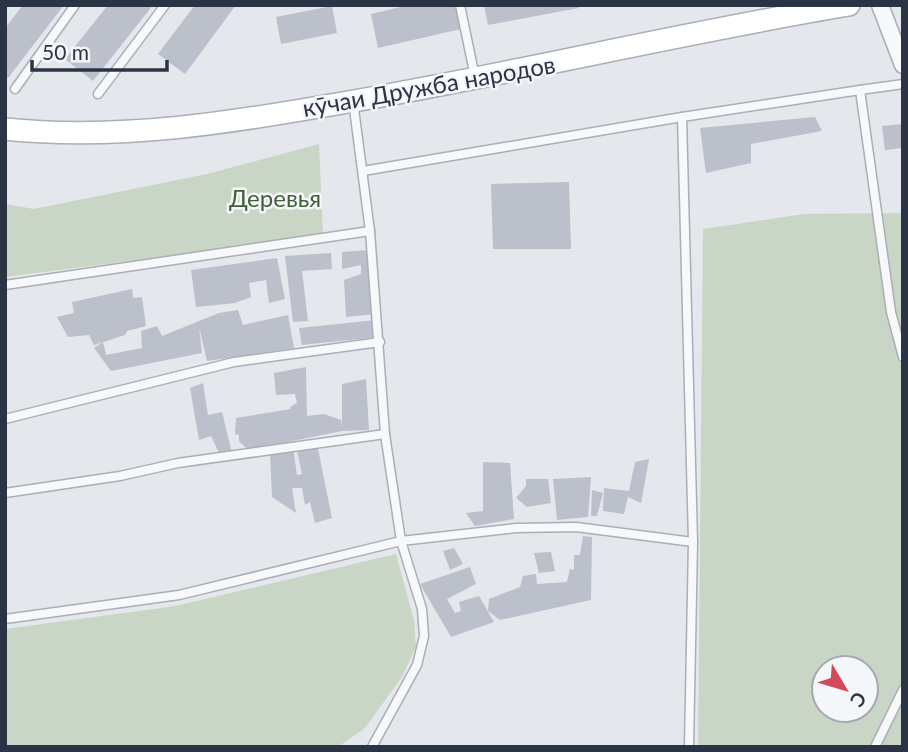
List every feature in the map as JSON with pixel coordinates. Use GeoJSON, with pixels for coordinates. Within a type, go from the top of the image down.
{"type":"FeatureCollection","features":[{"type":"Feature","properties":{"kind":"main road","name":"кӯчаи Дружба народов"},"geometry":{"type":"LineString","coordinates":[[5,129],[92,134],[150,131],[256,118],[475,80],[849,5]]}},
{"type":"Feature","properties":{"kind":"street"},"geometry":{"type":"LineString","coordinates":[[880,5],[902,63]]}},
{"type":"Feature","properties":{"kind":"lane"},"geometry":{"type":"LineString","coordinates":[[15,89],[75,5]]}},
{"type":"Feature","properties":{"kind":"lane"},"geometry":{"type":"LineString","coordinates":[[98,94],[165,5]]}},
{"type":"Feature","properties":{"kind":"lane"},"geometry":{"type":"LineString","coordinates":[[460,5],[475,80]]}},
{"type":"Feature","properties":{"kind":"lane"},"geometry":{"type":"LineString","coordinates":[[363,171],[682,117],[903,84]]}},
{"type":"Feature","properties":{"kind":"lane"},"geometry":{"type":"LineString","coordinates":[[860,90],[891,312],[903,356]]}},
{"type":"Feature","properties":{"kind":"lane"},"geometry":{"type":"LineString","coordinates":[[353,101],[370,231],[385,434],[401,541],[422,609],[425,636],[417,666],[373,747]]}},
{"type":"Feature","properties":{"kind":"lane"},"geometry":{"type":"LineString","coordinates":[[682,117],[693,542],[689,747]]}},
{"type":"Feature","properties":{"kind":"lane"},"geometry":{"type":"LineString","coordinates":[[5,285],[370,231]]}},
{"type":"Feature","properties":{"kind":"lane"},"geometry":{"type":"LineString","coordinates":[[5,419],[234,362],[380,342]]}},
{"type":"Feature","properties":{"kind":"lane"},"geometry":{"type":"LineString","coordinates":[[5,493],[120,476],[178,463],[385,434]]}},
{"type":"Feature","properties":{"kind":"lane"},"geometry":{"type":"LineString","coordinates":[[5,619],[179,594],[401,541],[546,526],[576,527],[693,542]]}},
{"type":"Feature","properties":{"kind":"lane"},"geometry":{"type":"LineString","coordinates":[[875,747],[903,690]]}},
{"type":"Feature","properties":{"kind":"green space","name":"Деревья"},"geometry":{"type":"Polygon","coordinates":[[[319,144],[323,236],[5,277],[5,204],[34,209],[207,174],[319,144]]]}},
{"type":"Feature","properties":{"kind":"green space"},"geometry":{"type":"Polygon","coordinates":[[[903,213],[903,747],[698,747],[703,229],[804,214],[903,213]]]}},
{"type":"Feature","properties":{"kind":"green space"},"geometry":{"type":"Polygon","coordinates":[[[396,554],[414,620],[416,647],[402,677],[365,728],[338,747],[5,747],[5,629],[176,606],[396,554]]]}},
{"type":"Feature","properties":{"kind":"building"},"geometry":{"type":"Polygon","coordinates":[[[23,5],[64,5],[8,78],[5,76],[5,28],[23,5]]]}},
{"type":"Feature","properties":{"kind":"building"},"geometry":{"type":"Polygon","coordinates":[[[108,5],[153,5],[93,81],[65,59],[108,5]]]}},
{"type":"Feature","properties":{"kind":"building"},"geometry":{"type":"Polygon","coordinates":[[[195,5],[236,5],[185,74],[158,54],[195,5]]]}},
{"type":"Feature","properties":{"kind":"building"},"geometry":{"type":"Polygon","coordinates":[[[409,5],[456,5],[461,29],[378,48],[371,14],[409,5]]]}},
{"type":"Feature","properties":{"kind":"building"},"geometry":{"type":"Polygon","coordinates":[[[484,5],[579,5],[579,8],[488,25],[484,5]]]}},
{"type":"Feature","properties":{"kind":"building"},"geometry":{"type":"Polygon","coordinates":[[[332,6],[337,33],[281,44],[276,17],[332,6]]]}},
{"type":"Feature","properties":{"kind":"building"},"geometry":{"type":"Polygon","coordinates":[[[815,117],[822,131],[751,144],[751,163],[706,173],[700,128],[815,117]]]}},
{"type":"Feature","properties":{"kind":"building"},"geometry":{"type":"Polygon","coordinates":[[[903,124],[903,148],[885,150],[882,126],[903,124]]]}},
{"type":"Feature","properties":{"kind":"building"},"geometry":{"type":"Polygon","coordinates":[[[569,182],[571,249],[493,249],[491,184],[569,182]]]}},
{"type":"Feature","properties":{"kind":"building"},"geometry":{"type":"Polygon","coordinates":[[[370,250],[376,314],[346,317],[344,280],[361,274],[361,265],[342,269],[342,252],[370,250]]]}},
{"type":"Feature","properties":{"kind":"building"},"geometry":{"type":"Polygon","coordinates":[[[331,253],[332,269],[302,271],[308,321],[293,322],[285,256],[331,253]]]}},
{"type":"Feature","properties":{"kind":"building"},"geometry":{"type":"Polygon","coordinates":[[[277,258],[285,299],[269,303],[266,280],[249,283],[251,297],[235,303],[196,307],[191,270],[277,258]]]}},
{"type":"Feature","properties":{"kind":"building"},"geometry":{"type":"Polygon","coordinates":[[[132,289],[133,298],[142,297],[146,326],[127,331],[125,335],[94,345],[89,335],[68,337],[57,317],[74,313],[72,302],[132,289]]]}},
{"type":"Feature","properties":{"kind":"building"},"geometry":{"type":"Polygon","coordinates":[[[238,310],[243,325],[288,315],[294,348],[207,361],[199,327],[202,353],[111,371],[94,348],[103,342],[106,355],[142,348],[141,331],[157,326],[162,336],[219,313],[238,310]]]}},
{"type":"Feature","properties":{"kind":"building"},"geometry":{"type":"Polygon","coordinates":[[[376,320],[378,337],[302,345],[299,328],[376,320]]]}},
{"type":"Feature","properties":{"kind":"building"},"geometry":{"type":"Polygon","coordinates":[[[306,367],[307,416],[324,414],[341,420],[342,427],[342,384],[366,379],[369,430],[342,431],[248,450],[239,441],[239,435],[235,434],[236,418],[291,409],[290,407],[297,403],[295,394],[276,395],[274,373],[306,367]]]}},
{"type":"Feature","properties":{"kind":"building"},"geometry":{"type":"Polygon","coordinates":[[[203,383],[208,415],[222,412],[232,453],[221,457],[211,436],[199,440],[190,388],[203,383]]]}},
{"type":"Feature","properties":{"kind":"building"},"geometry":{"type":"Polygon","coordinates":[[[317,444],[332,518],[315,523],[310,502],[305,505],[302,488],[292,488],[296,513],[272,497],[270,453],[293,447],[297,475],[302,474],[296,447],[317,444]]]}},
{"type":"Feature","properties":{"kind":"building"},"geometry":{"type":"Polygon","coordinates":[[[649,459],[641,503],[628,497],[624,514],[603,511],[604,488],[629,491],[635,462],[649,459]]]}},
{"type":"Feature","properties":{"kind":"building"},"geometry":{"type":"Polygon","coordinates":[[[483,462],[510,463],[514,519],[475,526],[466,513],[483,511],[483,462]]]}},
{"type":"Feature","properties":{"kind":"building"},"geometry":{"type":"Polygon","coordinates":[[[591,477],[588,517],[557,520],[553,479],[591,477]]]}},
{"type":"Feature","properties":{"kind":"building"},"geometry":{"type":"Polygon","coordinates":[[[526,479],[548,479],[551,503],[527,507],[516,498],[526,486],[526,479]]]}},
{"type":"Feature","properties":{"kind":"building"},"geometry":{"type":"Polygon","coordinates":[[[592,490],[603,493],[597,516],[591,516],[592,490]]]}},
{"type":"Feature","properties":{"kind":"building"},"geometry":{"type":"Polygon","coordinates":[[[583,536],[592,537],[591,600],[500,620],[488,611],[489,599],[520,587],[523,576],[536,574],[537,584],[567,582],[570,569],[574,570],[574,555],[580,555],[583,536]]]}},
{"type":"Feature","properties":{"kind":"building"},"geometry":{"type":"Polygon","coordinates":[[[454,548],[463,564],[450,570],[443,551],[454,548]]]}},
{"type":"Feature","properties":{"kind":"building"},"geometry":{"type":"Polygon","coordinates":[[[551,552],[555,571],[539,573],[534,553],[551,552]]]}},
{"type":"Feature","properties":{"kind":"building"},"geometry":{"type":"Polygon","coordinates":[[[470,567],[476,584],[447,599],[455,613],[461,611],[459,602],[479,596],[494,622],[451,637],[420,584],[470,567]]]}}]}
